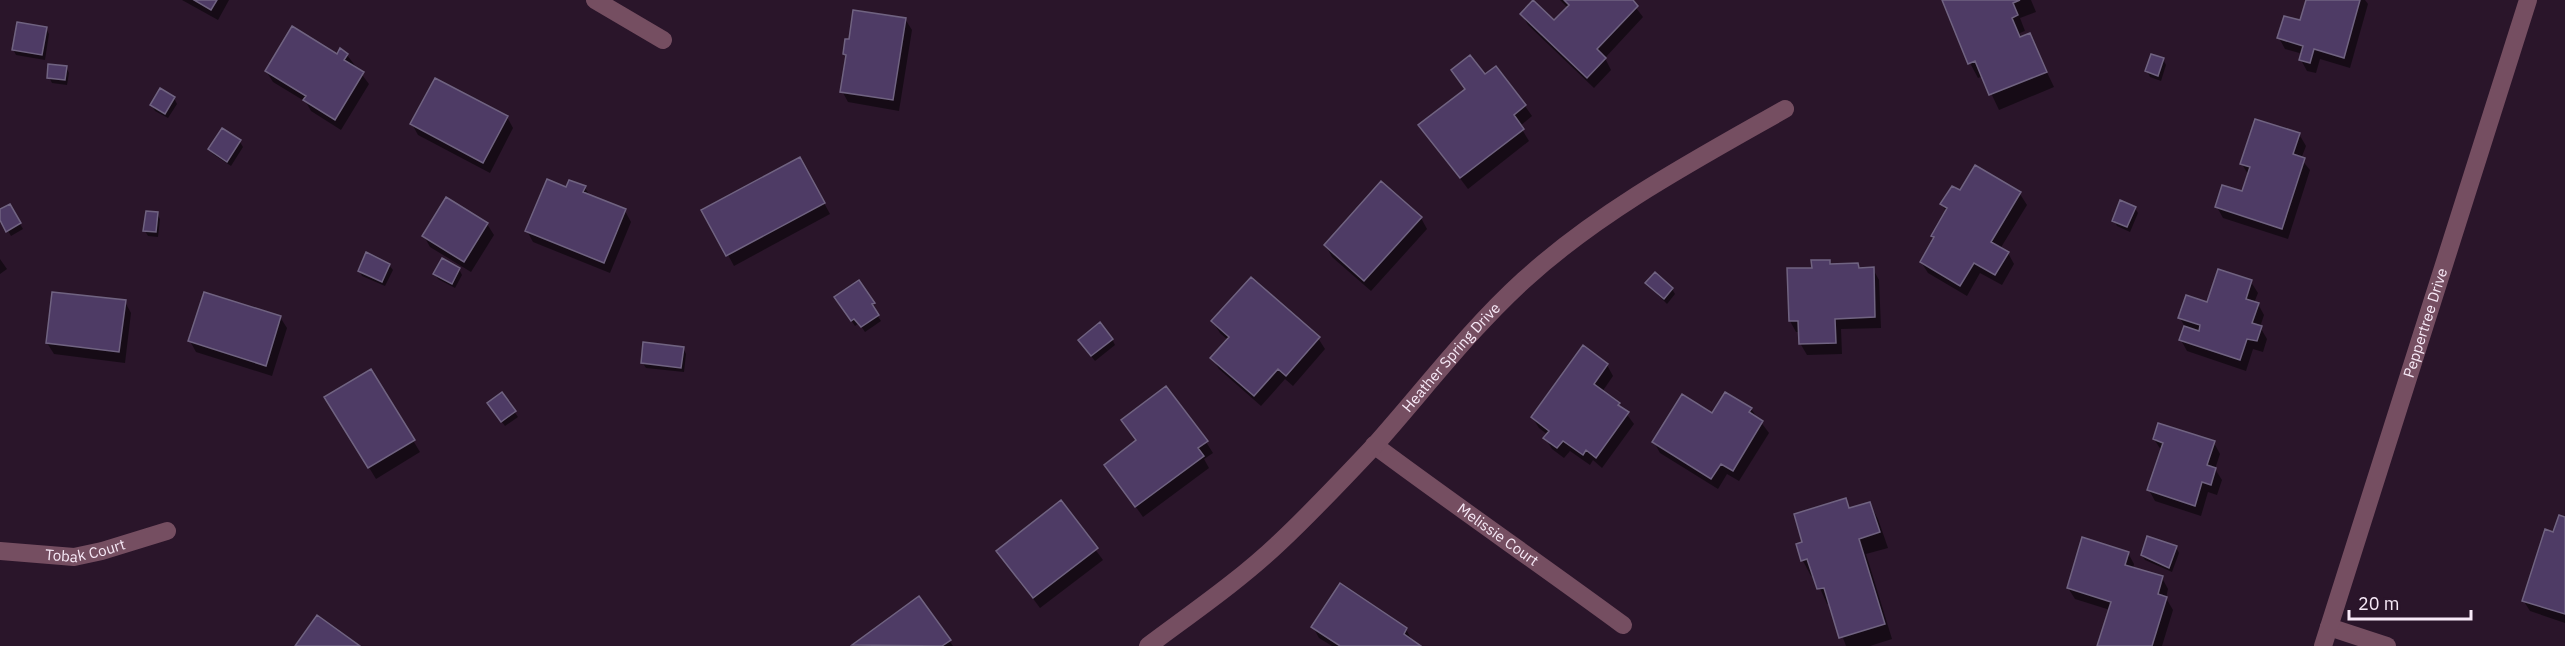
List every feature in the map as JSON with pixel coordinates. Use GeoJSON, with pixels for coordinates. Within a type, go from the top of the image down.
{"type":"FeatureCollection","features":[{"type":"Feature","properties":{"kind":"street"},"geometry":{"type":"LineString","coordinates":[[595,0],[663,40]]}},
{"type":"Feature","properties":{"kind":"street","name":"Peppertree Drive"},"geometry":{"type":"LineString","coordinates":[[2323,646],[2528,0]]}},
{"type":"Feature","properties":{"kind":"street","name":"Heather Spring Drive"},"geometry":{"type":"LineString","coordinates":[[1148,646],[1211,599],[1279,543],[1374,445],[1474,332],[1524,280],[1587,229],[1672,174],[1785,109]]}},
{"type":"Feature","properties":{"kind":"street","name":"Melissie Court"},"geometry":{"type":"LineString","coordinates":[[1374,445],[1623,625]]}},
{"type":"Feature","properties":{"kind":"street","name":"Tobak Court"},"geometry":{"type":"LineString","coordinates":[[0,551],[74,557],[167,531]]}},
{"type":"Feature","properties":{"kind":"street"},"geometry":{"type":"LineString","coordinates":[[2329,627],[2387,646]]}},
{"type":"Feature","properties":{"kind":"building"},"geometry":{"type":"Polygon","coordinates":[[[194,0],[217,0],[211,10],[194,0]]]}},
{"type":"Feature","properties":{"kind":"building"},"geometry":{"type":"Polygon","coordinates":[[[1533,0],[1554,20],[1569,5],[1564,0],[1633,0],[1638,6],[1597,49],[1606,58],[1587,78],[1520,14],[1533,0]]]}},
{"type":"Feature","properties":{"kind":"building"},"geometry":{"type":"Polygon","coordinates":[[[1942,0],[2020,0],[2013,3],[2018,15],[2012,18],[2020,37],[2030,33],[2047,72],[1989,95],[1975,61],[1968,64],[1942,0]]]}},
{"type":"Feature","properties":{"kind":"building"},"geometry":{"type":"Polygon","coordinates":[[[2306,0],[2360,0],[2344,58],[2314,49],[2310,63],[2299,60],[2303,46],[2277,38],[2284,16],[2300,20],[2306,0]]]}},
{"type":"Feature","properties":{"kind":"building"},"geometry":{"type":"Polygon","coordinates":[[[853,10],[906,18],[893,100],[840,92],[846,55],[843,54],[845,39],[849,39],[853,10]]]}},
{"type":"Feature","properties":{"kind":"building"},"geometry":{"type":"Polygon","coordinates":[[[17,22],[47,27],[42,55],[12,50],[17,22]]]}},
{"type":"Feature","properties":{"kind":"building"},"geometry":{"type":"Polygon","coordinates":[[[292,26],[337,54],[340,48],[348,54],[344,60],[364,72],[335,120],[303,100],[306,96],[265,71],[292,26]]]}},
{"type":"Feature","properties":{"kind":"building"},"geometry":{"type":"Polygon","coordinates":[[[2151,54],[2164,58],[2158,76],[2145,71],[2151,54]]]}},
{"type":"Feature","properties":{"kind":"building"},"geometry":{"type":"Polygon","coordinates":[[[1470,55],[1485,74],[1496,66],[1526,105],[1514,115],[1524,129],[1460,178],[1418,125],[1465,89],[1451,70],[1470,55]]]}},
{"type":"Feature","properties":{"kind":"building"},"geometry":{"type":"Polygon","coordinates":[[[48,64],[67,66],[65,80],[47,78],[48,64]]]}},
{"type":"Feature","properties":{"kind":"building"},"geometry":{"type":"Polygon","coordinates":[[[435,78],[508,116],[483,163],[410,124],[435,78]]]}},
{"type":"Feature","properties":{"kind":"building"},"geometry":{"type":"Polygon","coordinates":[[[160,88],[175,97],[165,114],[150,105],[160,88]]]}},
{"type":"Feature","properties":{"kind":"building"},"geometry":{"type":"Polygon","coordinates":[[[2255,119],[2300,133],[2293,154],[2305,158],[2282,229],[2215,207],[2222,185],[2242,191],[2250,167],[2240,164],[2255,119]]]}},
{"type":"Feature","properties":{"kind":"building"},"geometry":{"type":"Polygon","coordinates":[[[222,128],[241,140],[227,162],[208,149],[222,128]]]}},
{"type":"Feature","properties":{"kind":"building"},"geometry":{"type":"Polygon","coordinates":[[[800,157],[825,203],[726,256],[701,210],[800,157]]]}},
{"type":"Feature","properties":{"kind":"building"},"geometry":{"type":"Polygon","coordinates":[[[1975,165],[2021,192],[1991,242],[2009,252],[1995,275],[1974,263],[1960,286],[1920,262],[1947,208],[1940,204],[1952,186],[1960,190],[1975,165]]]}},
{"type":"Feature","properties":{"kind":"building"},"geometry":{"type":"Polygon","coordinates":[[[547,179],[566,187],[569,180],[586,186],[583,192],[626,209],[604,263],[525,231],[547,179]]]}},
{"type":"Feature","properties":{"kind":"building"},"geometry":{"type":"Polygon","coordinates":[[[1381,181],[1422,217],[1364,281],[1324,245],[1381,181]]]}},
{"type":"Feature","properties":{"kind":"building"},"geometry":{"type":"Polygon","coordinates":[[[446,197],[488,223],[464,262],[422,236],[446,197]]]}},
{"type":"Feature","properties":{"kind":"building"},"geometry":{"type":"Polygon","coordinates":[[[2120,200],[2136,207],[2127,227],[2112,221],[2120,200]]]}},
{"type":"Feature","properties":{"kind":"building"},"geometry":{"type":"Polygon","coordinates":[[[10,204],[21,223],[6,232],[0,220],[0,209],[10,204]]]}},
{"type":"Feature","properties":{"kind":"building"},"geometry":{"type":"Polygon","coordinates":[[[146,211],[158,212],[156,232],[143,231],[146,211]]]}},
{"type":"Feature","properties":{"kind":"building"},"geometry":{"type":"Polygon","coordinates":[[[366,252],[390,264],[382,282],[358,271],[366,252]]]}},
{"type":"Feature","properties":{"kind":"building"},"geometry":{"type":"Polygon","coordinates":[[[442,258],[460,268],[452,284],[433,274],[442,258]]]}},
{"type":"Feature","properties":{"kind":"building"},"geometry":{"type":"Polygon","coordinates":[[[1811,260],[1830,260],[1830,264],[1858,263],[1859,268],[1874,267],[1875,317],[1835,319],[1836,343],[1799,344],[1798,321],[1789,321],[1787,268],[1812,268],[1811,260]]]}},
{"type":"Feature","properties":{"kind":"building"},"geometry":{"type":"Polygon","coordinates":[[[2218,269],[2252,280],[2246,299],[2259,303],[2252,323],[2262,326],[2257,341],[2247,339],[2240,360],[2179,340],[2184,326],[2199,331],[2200,325],[2178,318],[2186,295],[2207,302],[2218,269]]]}},
{"type":"Feature","properties":{"kind":"building"},"geometry":{"type":"Polygon","coordinates":[[[1655,272],[1673,288],[1664,299],[1645,283],[1655,272]]]}},
{"type":"Feature","properties":{"kind":"building"},"geometry":{"type":"Polygon","coordinates":[[[1251,277],[1320,337],[1286,376],[1278,369],[1254,396],[1210,358],[1229,337],[1211,321],[1251,277]]]}},
{"type":"Feature","properties":{"kind":"building"},"geometry":{"type":"Polygon","coordinates":[[[859,280],[875,303],[872,304],[879,315],[861,327],[854,319],[851,321],[834,297],[859,280]]]}},
{"type":"Feature","properties":{"kind":"building"},"geometry":{"type":"Polygon","coordinates":[[[52,292],[126,300],[119,352],[46,343],[52,292]]]}},
{"type":"Feature","properties":{"kind":"building"},"geometry":{"type":"Polygon","coordinates":[[[204,292],[281,316],[266,366],[188,341],[204,292]]]}},
{"type":"Feature","properties":{"kind":"building"},"geometry":{"type":"Polygon","coordinates":[[[1100,322],[1113,339],[1091,356],[1078,340],[1100,322]]]}},
{"type":"Feature","properties":{"kind":"building"},"geometry":{"type":"Polygon","coordinates":[[[643,342],[684,347],[681,368],[641,363],[643,342]]]}},
{"type":"Feature","properties":{"kind":"building"},"geometry":{"type":"Polygon","coordinates":[[[1583,345],[1608,364],[1594,384],[1629,412],[1596,458],[1586,450],[1583,455],[1563,441],[1557,448],[1543,438],[1549,431],[1531,417],[1583,345]]]}},
{"type":"Feature","properties":{"kind":"building"},"geometry":{"type":"Polygon","coordinates":[[[371,369],[415,440],[368,468],[324,397],[371,369]]]}},
{"type":"Feature","properties":{"kind":"building"},"geometry":{"type":"Polygon","coordinates":[[[1166,386],[1208,441],[1198,448],[1204,456],[1135,507],[1104,465],[1136,440],[1121,420],[1166,386]]]}},
{"type":"Feature","properties":{"kind":"building"},"geometry":{"type":"Polygon","coordinates":[[[502,392],[516,411],[501,422],[487,403],[502,392]]]}},
{"type":"Feature","properties":{"kind":"building"},"geometry":{"type":"Polygon","coordinates":[[[1725,392],[1752,408],[1749,412],[1763,421],[1733,471],[1721,464],[1711,479],[1652,442],[1682,394],[1712,413],[1725,392]]]}},
{"type":"Feature","properties":{"kind":"building"},"geometry":{"type":"Polygon","coordinates":[[[2158,423],[2215,441],[2207,465],[2216,468],[2211,485],[2202,482],[2195,506],[2147,490],[2163,443],[2153,439],[2158,423]]]}},
{"type":"Feature","properties":{"kind":"building"},"geometry":{"type":"Polygon","coordinates":[[[1846,498],[1849,508],[1870,502],[1880,532],[1859,539],[1885,624],[1839,638],[1824,588],[1817,589],[1807,559],[1801,561],[1796,544],[1802,542],[1794,514],[1846,498]]]}},
{"type":"Feature","properties":{"kind":"building"},"geometry":{"type":"Polygon","coordinates":[[[1061,500],[1098,548],[1033,598],[996,551],[1061,500]]]}},
{"type":"Feature","properties":{"kind":"building"},"geometry":{"type":"Polygon","coordinates":[[[2559,515],[2565,517],[2565,614],[2522,601],[2545,529],[2553,532],[2559,515]]]}},
{"type":"Feature","properties":{"kind":"building"},"geometry":{"type":"Polygon","coordinates":[[[2147,536],[2177,546],[2169,568],[2141,555],[2147,536]]]}},
{"type":"Feature","properties":{"kind":"building"},"geometry":{"type":"Polygon","coordinates":[[[2082,537],[2129,552],[2125,565],[2163,576],[2158,594],[2167,597],[2152,646],[2097,646],[2111,602],[2067,588],[2082,537]]]}},
{"type":"Feature","properties":{"kind":"building"},"geometry":{"type":"Polygon","coordinates":[[[1340,583],[1407,628],[1404,634],[1421,646],[1340,646],[1311,627],[1340,583]]]}},
{"type":"Feature","properties":{"kind":"building"},"geometry":{"type":"Polygon","coordinates":[[[919,596],[951,640],[942,646],[852,645],[919,596]]]}},
{"type":"Feature","properties":{"kind":"building"},"geometry":{"type":"Polygon","coordinates":[[[317,615],[360,646],[295,646],[317,615]]]}}]}
